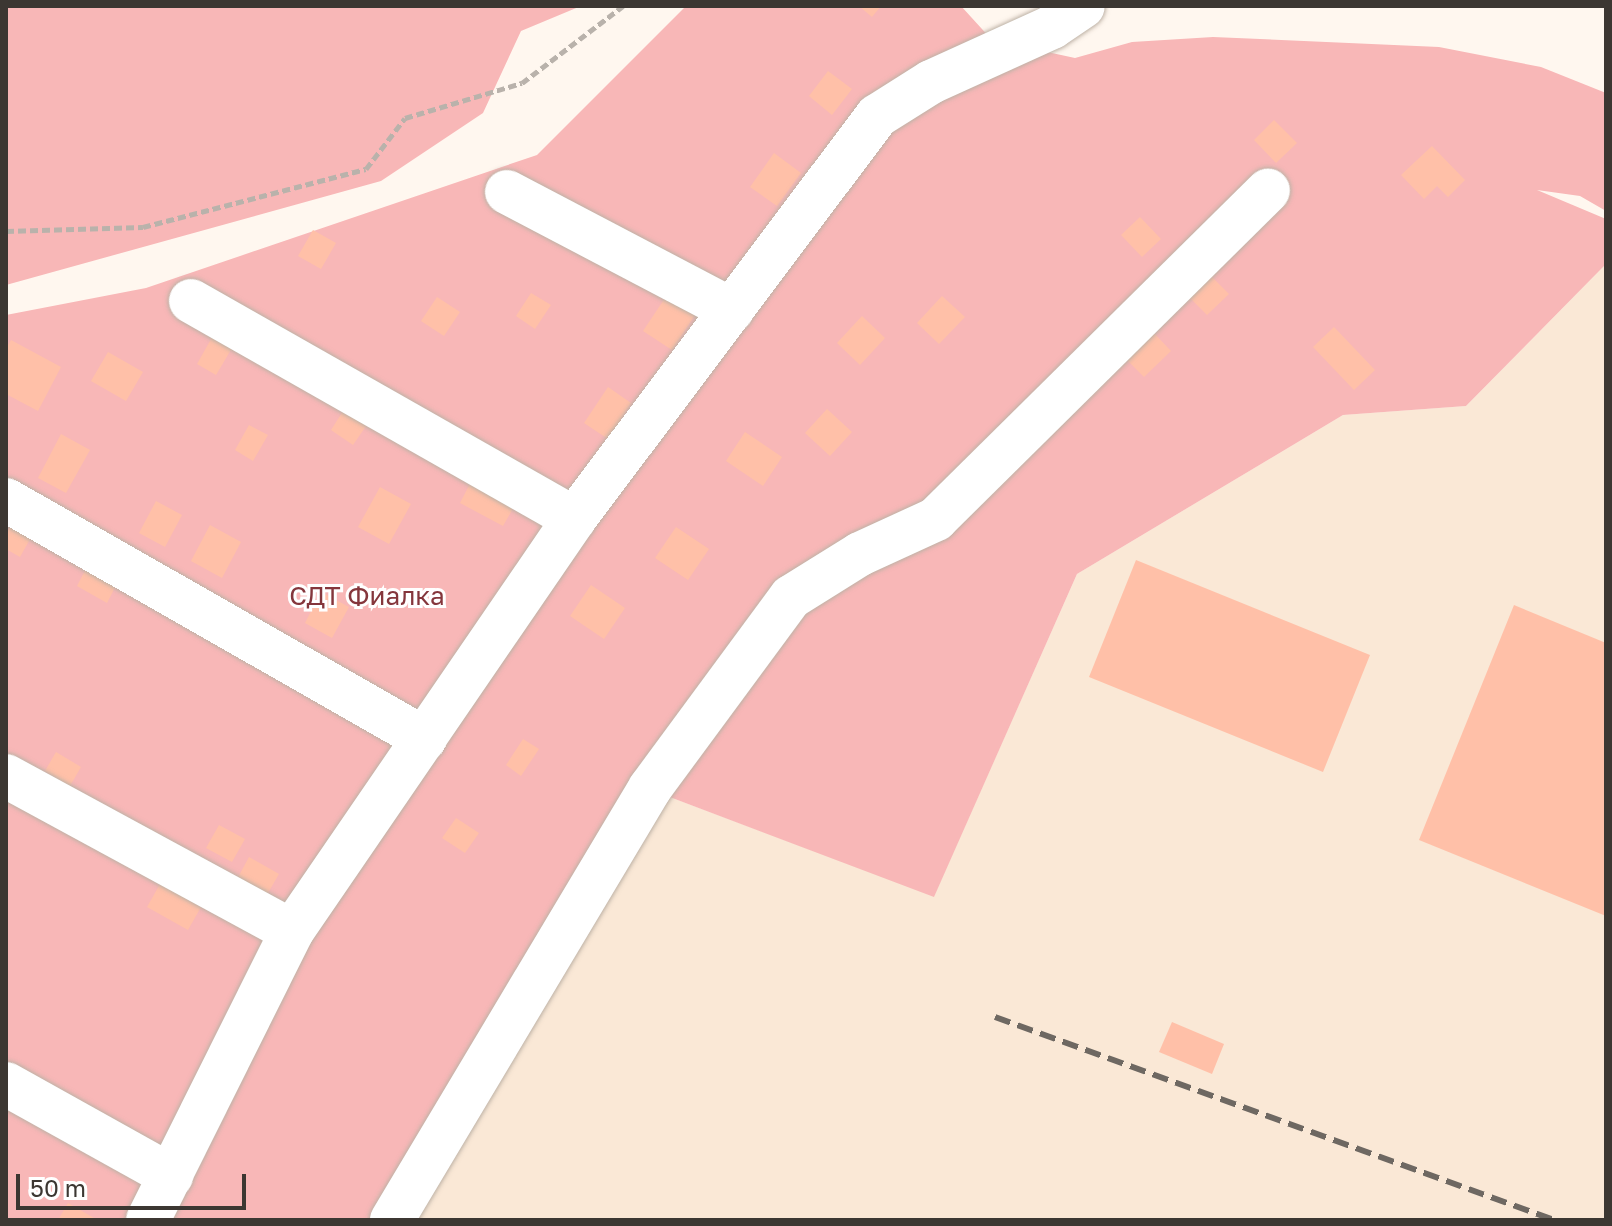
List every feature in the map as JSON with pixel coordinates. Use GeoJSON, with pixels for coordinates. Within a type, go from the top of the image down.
{"type":"FeatureCollection","features":[{"type":"Feature","properties":{"kind":"lane"},"geometry":{"type":"LineString","coordinates":[[148,1220],[292,931],[574,519],[877,116],[931,82],[1052,27],[1083,6]]}},
{"type":"Feature","properties":{"kind":"lane"},"geometry":{"type":"LineString","coordinates":[[392,1220],[650,788],[791,597],[860,554],[936,519],[1268,190]]}},
{"type":"Feature","properties":{"kind":"lane"},"geometry":{"type":"LineString","coordinates":[[507,192],[732,310]]}},
{"type":"Feature","properties":{"kind":"lane"},"geometry":{"type":"LineString","coordinates":[[191,301],[574,519]]}},
{"type":"Feature","properties":{"kind":"lane"},"geometry":{"type":"LineString","coordinates":[[6,500],[425,739]]}},
{"type":"Feature","properties":{"kind":"lane"},"geometry":{"type":"LineString","coordinates":[[6,776],[292,931]]}},
{"type":"Feature","properties":{"kind":"lane"},"geometry":{"type":"LineString","coordinates":[[6,1084],[171,1176]]}},
{"type":"Feature","properties":{"kind":"path"},"geometry":{"type":"LineString","coordinates":[[6,231],[143,227],[366,169],[405,118],[522,83],[623,6]]}},
{"type":"Feature","properties":{"kind":"shaded area"},"geometry":{"type":"Polygon","coordinates":[[[1606,264],[1606,1220],[413,1220],[667,796],[934,896],[1077,574],[1343,415],[1466,406],[1606,264]]]}},
{"type":"Feature","properties":{"kind":"green space"},"geometry":{"type":"Polygon","coordinates":[[[6,6],[581,6],[521,31],[483,113],[381,181],[6,285],[6,6]]]}},
{"type":"Feature","properties":{"kind":"green space","name":"СДТ Фиалка"},"geometry":{"type":"Polygon","coordinates":[[[686,6],[961,6],[992,40],[1075,58],[1132,42],[1213,37],[1439,47],[1541,67],[1606,93],[1606,211],[1580,196],[1537,190],[1606,219],[1606,264],[1466,406],[1343,415],[1077,574],[934,897],[667,796],[413,1220],[6,1220],[6,315],[146,288],[537,155],[686,6]]]}},
{"type":"Feature","properties":{"kind":"building"},"geometry":{"type":"Polygon","coordinates":[[[859,6],[881,6],[872,17],[859,6]]]}},
{"type":"Feature","properties":{"kind":"building"},"geometry":{"type":"Polygon","coordinates":[[[828,71],[852,89],[832,115],[809,96],[828,71]]]}},
{"type":"Feature","properties":{"kind":"building"},"geometry":{"type":"Polygon","coordinates":[[[1274,120],[1297,143],[1276,163],[1254,140],[1274,120]]]}},
{"type":"Feature","properties":{"kind":"building"},"geometry":{"type":"Polygon","coordinates":[[[1432,146],[1465,180],[1448,197],[1437,186],[1424,199],[1401,175],[1432,146]]]}},
{"type":"Feature","properties":{"kind":"building"},"geometry":{"type":"Polygon","coordinates":[[[774,153],[801,173],[777,206],[750,187],[774,153]]]}},
{"type":"Feature","properties":{"kind":"building"},"geometry":{"type":"Polygon","coordinates":[[[1140,217],[1161,239],[1142,257],[1121,235],[1140,217]]]}},
{"type":"Feature","properties":{"kind":"building"},"geometry":{"type":"Polygon","coordinates":[[[313,230],[336,243],[321,269],[298,256],[313,230]]]}},
{"type":"Feature","properties":{"kind":"building"},"geometry":{"type":"Polygon","coordinates":[[[1207,272],[1229,294],[1207,315],[1185,293],[1207,272]]]}},
{"type":"Feature","properties":{"kind":"building"},"geometry":{"type":"Polygon","coordinates":[[[531,293],[551,305],[535,329],[516,316],[531,293]]]}},
{"type":"Feature","properties":{"kind":"building"},"geometry":{"type":"Polygon","coordinates":[[[667,295],[695,315],[672,350],[643,331],[667,295]]]}},
{"type":"Feature","properties":{"kind":"building"},"geometry":{"type":"Polygon","coordinates":[[[942,296],[965,317],[939,344],[917,323],[942,296]]]}},
{"type":"Feature","properties":{"kind":"building"},"geometry":{"type":"Polygon","coordinates":[[[437,297],[460,312],[444,336],[421,321],[437,297]]]}},
{"type":"Feature","properties":{"kind":"building"},"geometry":{"type":"Polygon","coordinates":[[[862,316],[885,338],[860,365],[837,343],[862,316]]]}},
{"type":"Feature","properties":{"kind":"building"},"geometry":{"type":"Polygon","coordinates":[[[1334,327],[1375,370],[1354,390],[1313,347],[1334,327]]]}},
{"type":"Feature","properties":{"kind":"building"},"geometry":{"type":"Polygon","coordinates":[[[1151,330],[1171,351],[1144,377],[1124,357],[1151,330]]]}},
{"type":"Feature","properties":{"kind":"building"},"geometry":{"type":"Polygon","coordinates":[[[215,332],[235,343],[216,375],[197,364],[215,332]]]}},
{"type":"Feature","properties":{"kind":"building"},"geometry":{"type":"Polygon","coordinates":[[[11,340],[61,367],[38,411],[6,394],[6,349],[11,340]]]}},
{"type":"Feature","properties":{"kind":"building"},"geometry":{"type":"Polygon","coordinates":[[[108,352],[143,372],[126,401],[91,381],[108,352]]]}},
{"type":"Feature","properties":{"kind":"building"},"geometry":{"type":"Polygon","coordinates":[[[608,387],[631,403],[608,439],[584,423],[608,387]]]}},
{"type":"Feature","properties":{"kind":"building"},"geometry":{"type":"Polygon","coordinates":[[[350,400],[373,416],[353,445],[331,430],[350,400]]]}},
{"type":"Feature","properties":{"kind":"building"},"geometry":{"type":"Polygon","coordinates":[[[827,409],[852,432],[830,456],[805,433],[827,409]]]}},
{"type":"Feature","properties":{"kind":"building"},"geometry":{"type":"Polygon","coordinates":[[[249,425],[268,435],[253,461],[235,450],[249,425]]]}},
{"type":"Feature","properties":{"kind":"building"},"geometry":{"type":"Polygon","coordinates":[[[745,432],[782,457],[763,486],[726,461],[745,432]]]}},
{"type":"Feature","properties":{"kind":"building"},"geometry":{"type":"Polygon","coordinates":[[[61,434],[90,450],[66,493],[38,478],[61,434]]]}},
{"type":"Feature","properties":{"kind":"building"},"geometry":{"type":"Polygon","coordinates":[[[474,476],[518,500],[503,526],[460,503],[474,476]]]}},
{"type":"Feature","properties":{"kind":"building"},"geometry":{"type":"Polygon","coordinates":[[[380,487],[411,504],[389,544],[358,527],[380,487]]]}},
{"type":"Feature","properties":{"kind":"building"},"geometry":{"type":"Polygon","coordinates":[[[156,501],[182,515],[165,547],[139,533],[156,501]]]}},
{"type":"Feature","properties":{"kind":"building"},"geometry":{"type":"Polygon","coordinates":[[[17,514],[38,525],[20,557],[6,549],[6,534],[17,514]]]}},
{"type":"Feature","properties":{"kind":"building"},"geometry":{"type":"Polygon","coordinates":[[[210,525],[241,542],[222,578],[191,561],[210,525]]]}},
{"type":"Feature","properties":{"kind":"building"},"geometry":{"type":"Polygon","coordinates":[[[676,527],[709,549],[688,580],[655,558],[676,527]]]}},
{"type":"Feature","properties":{"kind":"building"},"geometry":{"type":"Polygon","coordinates":[[[93,555],[123,572],[107,603],[77,586],[93,555]]]}},
{"type":"Feature","properties":{"kind":"building"},"geometry":{"type":"Polygon","coordinates":[[[1136,560],[1370,655],[1323,772],[1089,677],[1136,560]]]}},
{"type":"Feature","properties":{"kind":"building"},"geometry":{"type":"Polygon","coordinates":[[[591,585],[625,608],[604,639],[570,616],[591,585]]]}},
{"type":"Feature","properties":{"kind":"building"},"geometry":{"type":"Polygon","coordinates":[[[321,592],[349,607],[332,638],[305,623],[321,592]]]}},
{"type":"Feature","properties":{"kind":"building"},"geometry":{"type":"Polygon","coordinates":[[[1514,605],[1606,643],[1606,916],[1419,840],[1514,605]]]}},
{"type":"Feature","properties":{"kind":"building"},"geometry":{"type":"Polygon","coordinates":[[[523,739],[539,749],[521,776],[506,765],[523,739]]]}},
{"type":"Feature","properties":{"kind":"building"},"geometry":{"type":"Polygon","coordinates":[[[56,752],[81,767],[70,786],[45,771],[56,752]]]}},
{"type":"Feature","properties":{"kind":"building"},"geometry":{"type":"Polygon","coordinates":[[[456,818],[479,833],[465,853],[442,838],[456,818]]]}},
{"type":"Feature","properties":{"kind":"building"},"geometry":{"type":"Polygon","coordinates":[[[219,825],[245,839],[232,862],[206,848],[219,825]]]}},
{"type":"Feature","properties":{"kind":"building"},"geometry":{"type":"Polygon","coordinates":[[[249,857],[279,874],[265,898],[236,881],[249,857]]]}},
{"type":"Feature","properties":{"kind":"building"},"geometry":{"type":"Polygon","coordinates":[[[164,877],[205,900],[188,930],[147,907],[164,877]]]}},
{"type":"Feature","properties":{"kind":"building"},"geometry":{"type":"Polygon","coordinates":[[[1172,1022],[1224,1044],[1212,1074],[1159,1052],[1172,1022]]]}},
{"type":"Feature","properties":{"kind":"building"},"geometry":{"type":"Polygon","coordinates":[[[68,1203],[94,1218],[93,1220],[58,1220],[68,1203]]]}},
{"type":"Feature","properties":{"kind":"railway"},"geometry":{"type":"LineString","coordinates":[[995,1017],[1554,1220]]}}]}
